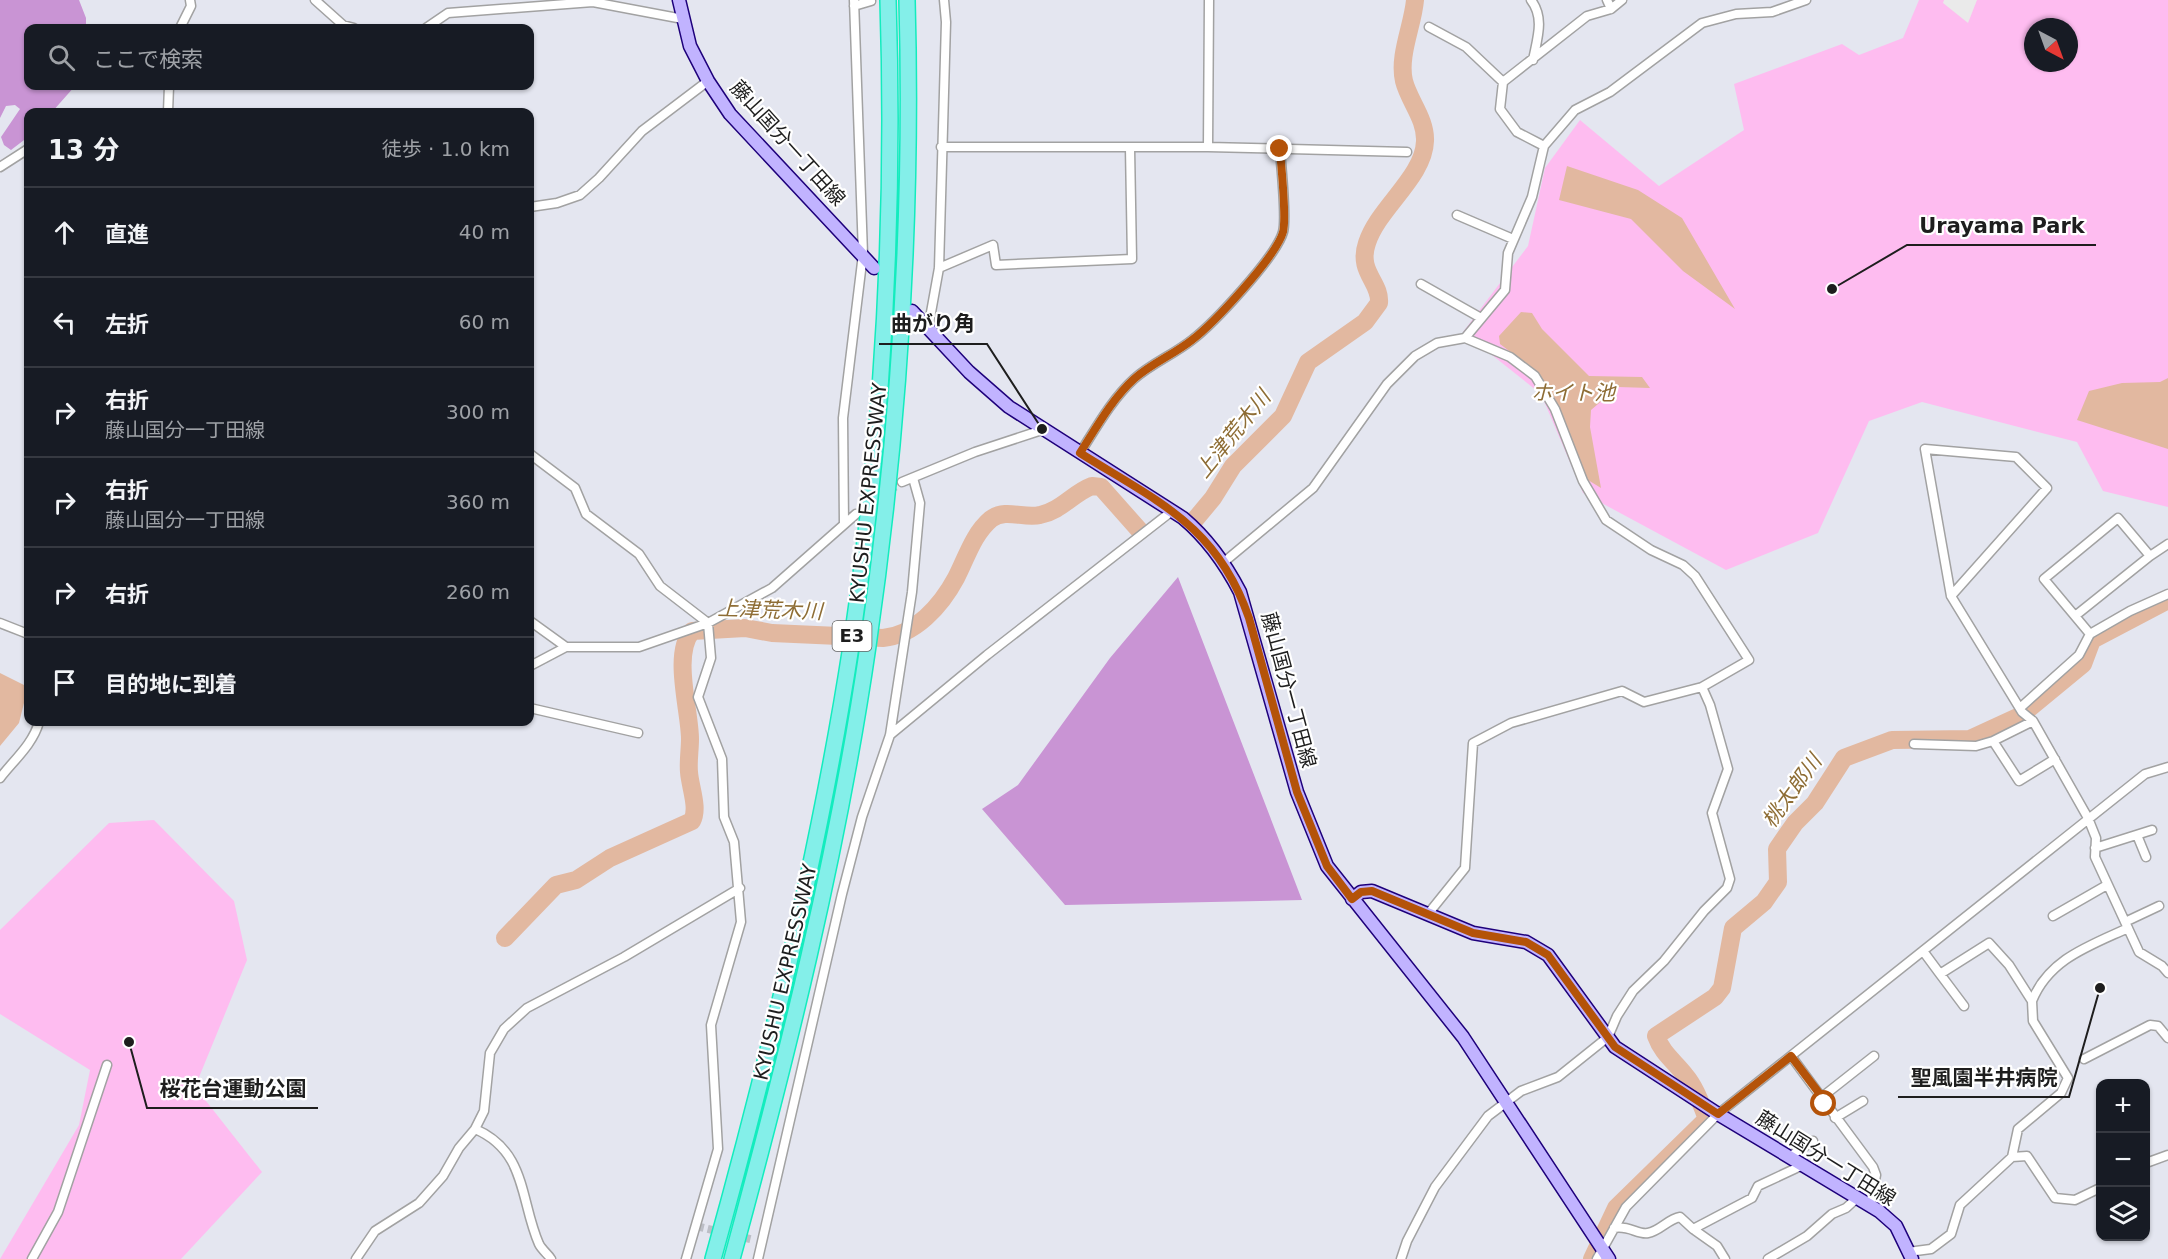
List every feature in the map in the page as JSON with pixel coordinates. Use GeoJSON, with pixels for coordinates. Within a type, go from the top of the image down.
{"type":"FeatureCollection","features":[{"type":"Feature","properties":{"kind":"highway","name":"KYUSHU EXPRESSWAY"},"geometry":{"type":"LineString","coordinates":[[713,1259],[786,972],[830,765],[851,646],[873,457],[884,324],[890,143],[888,0]]}},
{"type":"Feature","properties":{"kind":"highway","name":"KYUSHU EXPRESSWAY"},"geometry":{"type":"LineString","coordinates":[[732,1259],[762,1150],[820,909],[868,647],[891,459],[901,326],[908,132],[907,0]]}},
{"type":"Feature","properties":{"kind":"main road","name":"藤山国分一丁田線"},"geometry":{"type":"LineString","coordinates":[[679,0],[690,46],[708,81],[730,114],[874,268]]}},
{"type":"Feature","properties":{"kind":"main road","name":"藤山国分一丁田線"},"geometry":{"type":"LineString","coordinates":[[912,310],[985,388],[1042,430],[1172,511],[1198,531],[1224,562],[1240,592],[1249,618],[1297,792],[1313,837],[1327,866],[1463,1037],[1603,1254]]}},
{"type":"Feature","properties":{"kind":"main road","name":"藤山国分一丁田線"},"geometry":{"type":"LineString","coordinates":[[1352,899],[1361,892],[1372,891],[1473,933],[1526,942],[1548,955],[1615,1047],[1718,1114],[1870,1206],[1896,1226],[1910,1256]]}},
{"type":"Feature","properties":{"kind":"street"},"geometry":{"type":"LineString","coordinates":[[182,24],[191,6],[190,0]]}},
{"type":"Feature","properties":{"kind":"street"},"geometry":{"type":"LineString","coordinates":[[315,0],[341,24]]}},
{"type":"Feature","properties":{"kind":"street"},"geometry":{"type":"LineString","coordinates":[[928,329],[939,268],[946,22],[944,0]]}},
{"type":"Feature","properties":{"kind":"street"},"geometry":{"type":"LineString","coordinates":[[1208,147],[1209,0]]}},
{"type":"Feature","properties":{"kind":"street"},"geometry":{"type":"LineString","coordinates":[[1531,0],[1536,6],[1540,24],[1533,61]]}},
{"type":"Feature","properties":{"kind":"street"},"geometry":{"type":"LineString","coordinates":[[1544,146],[1517,132],[1500,109],[1503,82],[1533,61],[1587,16],[1622,0]]}},
{"type":"Feature","properties":{"kind":"street"},"geometry":{"type":"LineString","coordinates":[[1465,338],[1505,290],[1508,253],[1534,191],[1544,146],[1575,110],[1610,92],[1702,23],[1736,14],[1772,12],[1806,0]]}},
{"type":"Feature","properties":{"kind":"street"},"geometry":{"type":"LineString","coordinates":[[844,524],[843,418],[862,254],[854,3],[871,1]]}},
{"type":"Feature","properties":{"kind":"street"},"geometry":{"type":"LineString","coordinates":[[432,24],[448,13],[593,2],[683,19]]}},
{"type":"Feature","properties":{"kind":"street"},"geometry":{"type":"LineString","coordinates":[[1429,27],[1466,46],[1503,82]]}},
{"type":"Feature","properties":{"kind":"street"},"geometry":{"type":"LineString","coordinates":[[534,206],[557,203],[580,195],[599,178],[642,131],[708,81]]}},
{"type":"Feature","properties":{"kind":"street"},"geometry":{"type":"LineString","coordinates":[[168,108],[169,90]]}},
{"type":"Feature","properties":{"kind":"street"},"geometry":{"type":"LineString","coordinates":[[941,147],[1208,147],[1407,152]]}},
{"type":"Feature","properties":{"kind":"street"},"geometry":{"type":"LineString","coordinates":[[939,268],[993,245],[996,265],[1132,259],[1130,148]]}},
{"type":"Feature","properties":{"kind":"street"},"geometry":{"type":"LineString","coordinates":[[1080,453],[1101,420],[1133,380],[1155,362],[1190,342],[1218,318],[1262,265],[1283,232],[1280,149]]}},
{"type":"Feature","properties":{"kind":"street"},"geometry":{"type":"LineString","coordinates":[[0,167],[24,152]]}},
{"type":"Feature","properties":{"kind":"street"},"geometry":{"type":"LineString","coordinates":[[1457,215],[1513,239]]}},
{"type":"Feature","properties":{"kind":"street"},"geometry":{"type":"LineString","coordinates":[[1421,284],[1481,318]]}},
{"type":"Feature","properties":{"kind":"street"},"geometry":{"type":"LineString","coordinates":[[1224,562],[1313,488],[1387,384],[1415,356],[1437,343],[1465,338],[1510,357],[1535,376],[1555,409],[1584,481],[1606,520],[1651,550],[1683,565],[1695,576],[1749,660],[1702,687],[1644,702],[1622,691],[1511,723],[1473,743],[1465,868],[1428,914]]}},
{"type":"Feature","properties":{"kind":"street"},"geometry":{"type":"LineString","coordinates":[[902,482],[975,452],[1042,430]]}},
{"type":"Feature","properties":{"kind":"street"},"geometry":{"type":"LineString","coordinates":[[1951,596],[2048,488],[2016,457],[1925,449],[1951,596],[2020,708],[2033,721],[2088,818],[2096,838],[2095,857],[2139,952],[2162,966],[2168,973]]}},
{"type":"Feature","properties":{"kind":"street"},"geometry":{"type":"LineString","coordinates":[[534,457],[576,488],[586,514],[639,554],[660,586],[708,623],[711,658],[698,697],[722,759],[724,818],[734,842],[740,888],[741,922],[711,1026],[718,1149],[686,1259]]}},
{"type":"Feature","properties":{"kind":"street"},"geometry":{"type":"LineString","coordinates":[[759,1251],[842,894],[862,817],[891,735],[912,592],[920,503],[913,478]]}},
{"type":"Feature","properties":{"kind":"street"},"geometry":{"type":"LineString","coordinates":[[891,735],[987,655],[1172,511]]}},
{"type":"Feature","properties":{"kind":"street"},"geometry":{"type":"LineString","coordinates":[[534,664],[566,647],[639,647],[708,623],[772,588],[856,514]]}},
{"type":"Feature","properties":{"kind":"street"},"geometry":{"type":"LineString","coordinates":[[2090,634],[2044,579],[2118,518],[2150,556]]}},
{"type":"Feature","properties":{"kind":"street"},"geometry":{"type":"LineString","coordinates":[[2075,616],[2168,544]]}},
{"type":"Feature","properties":{"kind":"street"},"geometry":{"type":"LineString","coordinates":[[2020,708],[2079,655],[2090,634],[2130,611],[2168,594]]}},
{"type":"Feature","properties":{"kind":"street"},"geometry":{"type":"LineString","coordinates":[[0,623],[24,632]]}},
{"type":"Feature","properties":{"kind":"street"},"geometry":{"type":"LineString","coordinates":[[534,624],[566,647]]}},
{"type":"Feature","properties":{"kind":"street"},"geometry":{"type":"LineString","coordinates":[[1401,1259],[1422,1212],[1448,1168],[1488,1116],[1505,1101],[1533,1085],[1558,1077],[1608,1037],[1617,1016],[1633,991],[1665,961],[1704,911],[1727,888],[1730,879],[1712,813],[1728,769],[1710,705],[1702,687]]}},
{"type":"Feature","properties":{"kind":"street"},"geometry":{"type":"LineString","coordinates":[[534,709],[638,733]]}},
{"type":"Feature","properties":{"kind":"street"},"geometry":{"type":"LineString","coordinates":[[1914,744],[1976,746],[1993,741],[2033,721]]}},
{"type":"Feature","properties":{"kind":"street"},"geometry":{"type":"LineString","coordinates":[[0,778],[21,754],[38,726]]}},
{"type":"Feature","properties":{"kind":"street"},"geometry":{"type":"LineString","coordinates":[[1993,741],[2019,781],[2055,759]]}},
{"type":"Feature","properties":{"kind":"street"},"geometry":{"type":"LineString","coordinates":[[1603,1254],[1626,1207],[1718,1114],[2145,774],[2168,767]]}},
{"type":"Feature","properties":{"kind":"street"},"geometry":{"type":"LineString","coordinates":[[2096,848],[2152,830]]}},
{"type":"Feature","properties":{"kind":"street"},"geometry":{"type":"LineString","coordinates":[[2137,835],[2146,857]]}},
{"type":"Feature","properties":{"kind":"street"},"geometry":{"type":"LineString","coordinates":[[2054,916],[2107,885]]}},
{"type":"Feature","properties":{"kind":"street"},"geometry":{"type":"LineString","coordinates":[[356,1259],[375,1231],[419,1203],[443,1176],[459,1148],[475,1129],[484,1111],[490,1053],[504,1029],[527,1008],[624,957],[740,888]]}},
{"type":"Feature","properties":{"kind":"street"},"geometry":{"type":"LineString","coordinates":[[2032,1001],[2045,976],[2066,957],[2160,906]]}},
{"type":"Feature","properties":{"kind":"street"},"geometry":{"type":"LineString","coordinates":[[1910,1256],[1931,1249],[1951,1234],[1960,1205],[2012,1157],[2018,1129],[2061,1093],[2068,1078],[2033,1021],[2032,1001],[2009,964],[1989,943],[1940,974]]}},
{"type":"Feature","properties":{"kind":"street"},"geometry":{"type":"LineString","coordinates":[[1923,951],[1964,1006]]}},
{"type":"Feature","properties":{"kind":"street"},"geometry":{"type":"LineString","coordinates":[[2084,1059],[2150,1025],[2158,1026],[2168,1038]]}},
{"type":"Feature","properties":{"kind":"street"},"geometry":{"type":"LineString","coordinates":[[1791,1056],[1876,1175],[1870,1206]]}},
{"type":"Feature","properties":{"kind":"street"},"geometry":{"type":"LineString","coordinates":[[1822,1097],[1874,1056]]}},
{"type":"Feature","properties":{"kind":"street"},"geometry":{"type":"LineString","coordinates":[[32,1259],[58,1212],[107,1065]]}},
{"type":"Feature","properties":{"kind":"street"},"geometry":{"type":"LineString","coordinates":[[1835,1118],[1863,1101]]}},
{"type":"Feature","properties":{"kind":"street"},"geometry":{"type":"LineString","coordinates":[[475,1129],[492,1136],[516,1169],[540,1245],[551,1259]]}},
{"type":"Feature","properties":{"kind":"street"},"geometry":{"type":"LineString","coordinates":[[1789,1157],[1813,1141]]}},
{"type":"Feature","properties":{"kind":"street"},"geometry":{"type":"LineString","coordinates":[[2150,1160],[2168,1155]]}},
{"type":"Feature","properties":{"kind":"street"},"geometry":{"type":"LineString","coordinates":[[2012,1157],[2027,1156],[2055,1198],[2075,1200],[2096,1190]]}},
{"type":"Feature","properties":{"kind":"street"},"geometry":{"type":"LineString","coordinates":[[1693,1229],[1752,1198],[1758,1186],[1803,1165]]}},
{"type":"Feature","properties":{"kind":"street"},"geometry":{"type":"LineString","coordinates":[[1768,1259],[1807,1236],[1832,1214],[1846,1208],[1857,1198]]}},
{"type":"Feature","properties":{"kind":"street"},"geometry":{"type":"LineString","coordinates":[[1614,1228],[1632,1228],[1643,1233],[1650,1233],[1680,1217],[1717,1246],[1725,1259]]}},
{"type":"Feature","properties":{"kind":"shaded area"},"geometry":{"type":"Polygon","coordinates":[[[0,0],[79,0],[86,24],[24,24],[24,90],[71,90],[56,108],[24,108],[24,140],[11,150],[4,145],[1,137],[20,109],[15,105],[6,106],[0,118],[0,0]]]}},
{"type":"Feature","properties":{"kind":"shaded area"},"geometry":{"type":"Polygon","coordinates":[[[1919,0],[2168,0],[2168,507],[2103,491],[2077,442],[1922,402],[1869,421],[1818,533],[1726,570],[1583,493],[1541,394],[1463,332],[1528,246],[1545,168],[1580,120],[1659,186],[1744,130],[1734,84],[1842,44],[1859,55],[1903,38],[1919,0]]]}},
{"type":"Feature","properties":{"kind":"shaded area"},"geometry":{"type":"Polygon","coordinates":[[[1944,0],[1977,0],[1968,23],[1943,3],[1944,0]]]}},
{"type":"Feature","properties":{"kind":"shaded area"},"geometry":{"type":"Polygon","coordinates":[[[1178,577],[1302,900],[1065,905],[982,809],[1018,785],[1110,658],[1178,577]]]}},
{"type":"Feature","properties":{"kind":"shaded area"},"geometry":{"type":"Polygon","coordinates":[[[154,820],[234,901],[247,960],[195,1087],[262,1172],[181,1259],[0,1259],[79,1125],[90,1070],[0,1014],[0,930],[109,823],[154,820]]]}},
{"type":"Feature","properties":{"kind":"water"},"geometry":{"type":"Polygon","coordinates":[[[1567,166],[1638,190],[1682,218],[1735,309],[1683,271],[1631,219],[1559,200],[1567,166]]]}},
{"type":"Feature","properties":{"kind":"water","name":"ホイト池"},"geometry":{"type":"Polygon","coordinates":[[[1521,312],[1532,313],[1542,329],[1589,376],[1642,377],[1650,388],[1618,387],[1591,410],[1590,427],[1601,488],[1588,480],[1537,372],[1500,344],[1499,336],[1521,312]]]}},
{"type":"Feature","properties":{"kind":"water"},"geometry":{"type":"Polygon","coordinates":[[[2168,378],[2168,449],[2077,420],[2089,391],[2122,383],[2160,382],[2168,378]]]}},
{"type":"Feature","properties":{"kind":"water"},"geometry":{"type":"Polygon","coordinates":[[[0,673],[24,685],[24,703],[19,723],[0,746],[0,673]]]}},
{"type":"Feature","properties":{"kind":"waterway","name":"上津荒木川"},"geometry":{"type":"LineString","coordinates":[[1193,522],[1213,498],[1233,466],[1283,416],[1308,362],[1365,322],[1379,303],[1377,289],[1365,262],[1367,243],[1381,217],[1417,167],[1423,154],[1425,141],[1423,125],[1406,88],[1403,71],[1404,51],[1415,0]]}},
{"type":"Feature","properties":{"kind":"waterway","name":"上津荒木川"},"geometry":{"type":"LineString","coordinates":[[505,938],[556,885],[576,880],[610,858],[692,821],[695,810],[689,772],[690,739],[683,668],[686,641],[692,631],[745,628],[772,633],[883,638],[895,636],[916,625],[943,599],[975,539],[991,519],[1003,514],[1034,516],[1047,513],[1092,486],[1101,487],[1140,531]]}},
{"type":"Feature","properties":{"kind":"waterway","name":"桃太郎川"},"geometry":{"type":"LineString","coordinates":[[1592,1259],[1616,1208],[1707,1119],[1692,1085],[1665,1052],[1656,1036],[1715,997],[1722,988],[1733,928],[1764,902],[1778,882],[1777,849],[1795,823],[1815,803],[1844,758],[1892,740],[1970,739],[2020,716],[2083,664],[2092,640],[2168,600]]}},
{"type":"Feature","properties":{"kind":"tunnel"},"geometry":{"type":"LineString","coordinates":[[869,505],[902,482]]}},
{"type":"Feature","properties":{"kind":"tunnel"},"geometry":{"type":"LineString","coordinates":[[696,1226],[754,1240]]}},
{"type":"Feature","properties":{"kind":"place","name":"Urayama Park"},"geometry":{"type":"Point","coordinates":[1832,289]}},
{"type":"Feature","properties":{"kind":"place","name":"曲がり角"},"geometry":{"type":"Point","coordinates":[1042,429]}},
{"type":"Feature","properties":{"kind":"place","name":"聖風園半井病院"},"geometry":{"type":"Point","coordinates":[2100,988]}},
{"type":"Feature","properties":{"kind":"place","name":"桜花台運動公園"},"geometry":{"type":"Point","coordinates":[129,1042]}},
{"type":"Feature","properties":{"kind":"route"},"geometry":{"type":"LineString","coordinates":[[1280,149],[1283,232],[1262,265],[1218,318],[1190,342],[1155,362],[1133,380],[1101,420],[1080,453],[1182,518],[1198,531],[1224,562],[1240,592],[1249,618],[1297,792],[1313,837],[1327,866],[1352,899],[1361,892],[1372,891],[1473,933],[1526,942],[1548,955],[1567,978],[1615,1047],[1718,1114],[1791,1056],[1822,1097],[1824,1104]]}}]}
